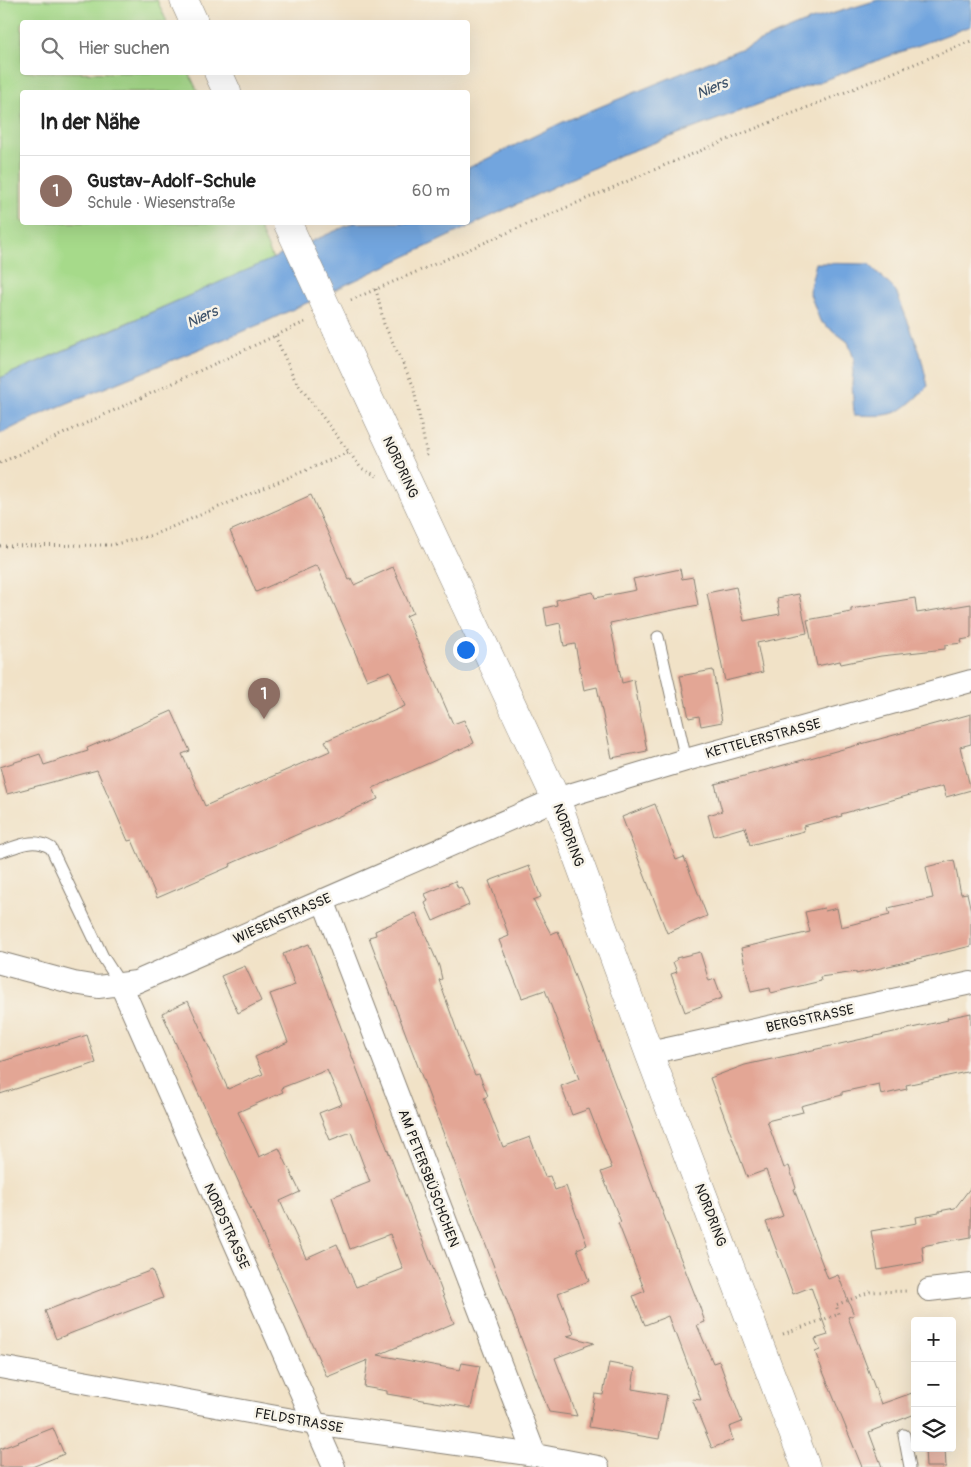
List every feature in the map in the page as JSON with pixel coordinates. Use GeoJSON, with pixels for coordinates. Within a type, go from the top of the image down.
{"type":"FeatureCollection","features":[{"type":"Feature","properties":{"kind":"street"},"geometry":{"type":"LineString","coordinates":[[184,0],[193,20]]}},
{"type":"Feature","properties":{"kind":"street"},"geometry":{"type":"LineString","coordinates":[[219,75],[226,90]]}},
{"type":"Feature","properties":{"kind":"street","name":"NORDRING"},"geometry":{"type":"LineString","coordinates":[[288,225],[556,799],[649,1053],[806,1467]]}},
{"type":"Feature","properties":{"kind":"street","name":"KETTELERSTRASSE"},"geometry":{"type":"LineString","coordinates":[[556,799],[686,760],[971,681]]}},
{"type":"Feature","properties":{"kind":"street","name":"WIESENSTRASSE"},"geometry":{"type":"LineString","coordinates":[[0,963],[74,983],[98,987],[136,982],[556,799]]}},
{"type":"Feature","properties":{"kind":"street","name":"AM PETERSBÜSCHCHEN"},"geometry":{"type":"LineString","coordinates":[[323,900],[535,1455]]}},
{"type":"Feature","properties":{"kind":"street","name":"BERGSTRASSE"},"geometry":{"type":"LineString","coordinates":[[649,1053],[971,983]]}},
{"type":"Feature","properties":{"kind":"street","name":"NORDSTRASSE"},"geometry":{"type":"LineString","coordinates":[[121,985],[334,1467]]}},
{"type":"Feature","properties":{"kind":"street"},"geometry":{"type":"LineString","coordinates":[[929,1290],[971,1284]]}},
{"type":"Feature","properties":{"kind":"street","name":"FELDSTRASSE"},"geometry":{"type":"LineString","coordinates":[[0,1367],[315,1424],[535,1455],[598,1467]]}},
{"type":"Feature","properties":{"kind":"lane"},"geometry":{"type":"LineString","coordinates":[[658,637],[686,760]]}},
{"type":"Feature","properties":{"kind":"lane"},"geometry":{"type":"LineString","coordinates":[[0,852],[29,843],[41,842],[51,848],[103,958],[121,985]]}},
{"type":"Feature","properties":{"kind":"lane"},"geometry":{"type":"LineString","coordinates":[[904,1435],[910,1467]]}},
{"type":"Feature","properties":{"kind":"path"},"geometry":{"type":"LineString","coordinates":[[347,302],[662,166],[971,41]]}},
{"type":"Feature","properties":{"kind":"path"},"geometry":{"type":"LineString","coordinates":[[376,289],[384,324],[412,385],[427,455],[404,475]]}},
{"type":"Feature","properties":{"kind":"path"},"geometry":{"type":"LineString","coordinates":[[0,463],[306,321]]}},
{"type":"Feature","properties":{"kind":"path"},"geometry":{"type":"LineString","coordinates":[[0,546],[111,545],[153,535],[349,452],[294,380],[275,336]]}},
{"type":"Feature","properties":{"kind":"path"},"geometry":{"type":"LineString","coordinates":[[759,1342],[839,1314],[836,1305],[870,1292],[929,1290]]}},
{"type":"Feature","properties":{"kind":"green space"},"geometry":{"type":"Polygon","coordinates":[[[0,0],[157,0],[166,20],[20,20],[20,75],[190,75],[197,90],[20,90],[20,225],[258,225],[273,259],[0,378],[0,0]]]}},
{"type":"Feature","properties":{"kind":"water","name":"Niers"},"geometry":{"type":"Polygon","coordinates":[[[878,0],[971,0],[971,26],[621,155],[263,323],[41,414],[0,434],[0,378],[348,225],[470,225],[470,167],[563,122],[811,20],[878,0]]]}},
{"type":"Feature","properties":{"kind":"water"},"geometry":{"type":"Polygon","coordinates":[[[816,263],[869,264],[896,291],[920,353],[928,386],[910,403],[896,412],[879,415],[854,415],[852,384],[854,359],[848,342],[820,321],[809,291],[816,263]]]}},
{"type":"Feature","properties":{"kind":"building"},"geometry":{"type":"Polygon","coordinates":[[[311,495],[349,580],[351,579],[354,585],[393,567],[413,613],[406,616],[453,724],[464,720],[474,743],[373,788],[378,799],[157,898],[132,840],[128,841],[97,770],[7,794],[0,767],[40,754],[44,765],[88,751],[87,748],[172,711],[190,751],[182,754],[205,806],[330,751],[325,741],[405,706],[390,671],[367,680],[317,565],[256,592],[230,531],[311,495]]]}},
{"type":"Feature","properties":{"kind":"building"},"geometry":{"type":"Polygon","coordinates":[[[680,569],[682,579],[693,577],[698,605],[610,623],[622,683],[634,680],[647,751],[612,758],[597,687],[584,690],[575,644],[564,646],[560,623],[547,626],[544,608],[557,605],[556,600],[593,592],[595,598],[636,590],[633,579],[680,569]]]}},
{"type":"Feature","properties":{"kind":"building"},"geometry":{"type":"Polygon","coordinates":[[[736,587],[744,621],[780,614],[777,598],[799,594],[807,633],[757,643],[763,672],[725,681],[707,593],[736,587]]]}},
{"type":"Feature","properties":{"kind":"building"},"geometry":{"type":"Polygon","coordinates":[[[915,598],[917,613],[971,604],[971,638],[961,640],[962,643],[945,645],[945,649],[881,656],[841,664],[840,661],[817,666],[807,620],[851,612],[851,609],[915,598]]]}},
{"type":"Feature","properties":{"kind":"building"},"geometry":{"type":"Polygon","coordinates":[[[713,670],[722,722],[701,726],[699,716],[689,718],[680,676],[713,670]]]}},
{"type":"Feature","properties":{"kind":"building"},"geometry":{"type":"Polygon","coordinates":[[[971,714],[971,744],[960,747],[971,790],[946,797],[943,786],[841,814],[842,816],[803,826],[804,831],[750,845],[745,827],[714,836],[708,815],[722,811],[715,784],[971,714]]]}},
{"type":"Feature","properties":{"kind":"building"},"geometry":{"type":"Polygon","coordinates":[[[655,804],[676,860],[684,857],[707,916],[667,933],[622,817],[655,804]]]}},
{"type":"Feature","properties":{"kind":"building"},"geometry":{"type":"Polygon","coordinates":[[[954,860],[961,894],[967,893],[971,911],[971,946],[856,974],[856,972],[820,977],[821,981],[771,993],[770,988],[751,992],[741,948],[810,932],[805,912],[824,908],[825,911],[837,908],[841,927],[890,915],[888,908],[933,898],[926,867],[954,860]]]}},
{"type":"Feature","properties":{"kind":"building"},"geometry":{"type":"Polygon","coordinates":[[[529,866],[541,897],[533,900],[551,934],[558,931],[705,1322],[697,1325],[713,1363],[719,1361],[742,1422],[729,1427],[733,1440],[712,1448],[692,1399],[701,1400],[668,1316],[645,1325],[633,1296],[645,1291],[618,1223],[621,1222],[601,1172],[612,1168],[589,1109],[572,1115],[561,1086],[579,1079],[545,990],[522,998],[499,940],[509,936],[489,881],[529,866]]]}},
{"type":"Feature","properties":{"kind":"building"},"geometry":{"type":"Polygon","coordinates":[[[455,881],[458,888],[461,887],[469,905],[433,921],[425,903],[428,901],[425,894],[455,881]]]}},
{"type":"Feature","properties":{"kind":"building"},"geometry":{"type":"Polygon","coordinates":[[[416,913],[439,966],[442,979],[439,980],[461,1042],[475,1075],[479,1074],[488,1096],[484,1098],[503,1147],[530,1137],[545,1177],[550,1176],[555,1190],[566,1186],[587,1245],[577,1249],[589,1281],[558,1293],[574,1334],[567,1336],[594,1343],[555,1358],[577,1416],[549,1412],[369,937],[376,935],[375,931],[416,913]]]}},
{"type":"Feature","properties":{"kind":"building"},"geometry":{"type":"Polygon","coordinates":[[[309,944],[454,1323],[378,1355],[460,1370],[462,1363],[480,1366],[471,1408],[387,1394],[387,1391],[364,1387],[368,1360],[327,1377],[162,1013],[188,1001],[228,1089],[263,1074],[255,1057],[288,1042],[270,994],[295,985],[283,954],[309,944]],[[327,1070],[281,1088],[283,1092],[238,1112],[259,1157],[279,1148],[300,1192],[280,1201],[306,1258],[337,1244],[356,1287],[403,1269],[390,1234],[350,1249],[332,1197],[370,1182],[351,1132],[330,1140],[319,1113],[342,1104],[327,1070]]]}},
{"type":"Feature","properties":{"kind":"building"},"geometry":{"type":"Polygon","coordinates":[[[700,952],[709,981],[715,979],[722,998],[685,1012],[671,974],[677,972],[673,962],[677,960],[676,958],[700,952]]]}},
{"type":"Feature","properties":{"kind":"building"},"geometry":{"type":"Polygon","coordinates":[[[245,966],[261,1001],[238,1013],[221,976],[245,966]]]}},
{"type":"Feature","properties":{"kind":"building"},"geometry":{"type":"Polygon","coordinates":[[[971,1013],[971,1071],[906,1085],[907,1089],[881,1095],[879,1084],[842,1092],[842,1095],[801,1106],[803,1112],[767,1121],[784,1168],[789,1166],[796,1188],[794,1189],[828,1279],[838,1275],[854,1315],[848,1317],[881,1404],[911,1393],[911,1416],[869,1432],[882,1467],[862,1467],[815,1352],[820,1350],[815,1339],[828,1335],[811,1287],[793,1294],[766,1222],[783,1216],[766,1170],[747,1177],[710,1078],[745,1065],[948,1020],[947,1018],[971,1013]]]}},
{"type":"Feature","properties":{"kind":"building"},"geometry":{"type":"Polygon","coordinates":[[[87,1035],[96,1063],[0,1094],[0,1062],[87,1035]]]}},
{"type":"Feature","properties":{"kind":"building"},"geometry":{"type":"Polygon","coordinates":[[[971,1187],[971,1237],[922,1246],[924,1262],[878,1270],[871,1231],[917,1223],[916,1217],[955,1208],[971,1187]]]}},
{"type":"Feature","properties":{"kind":"building"},"geometry":{"type":"Polygon","coordinates":[[[152,1270],[163,1298],[56,1339],[45,1311],[152,1270]]]}},
{"type":"Feature","properties":{"kind":"building"},"geometry":{"type":"Polygon","coordinates":[[[609,1363],[635,1368],[632,1389],[667,1395],[659,1439],[589,1427],[595,1394],[603,1395],[609,1363]]]}},
{"type":"Feature","properties":{"kind":"building"},"geometry":{"type":"Polygon","coordinates":[[[53,1428],[64,1454],[32,1467],[0,1467],[0,1449],[53,1428]]]}},
{"type":"Feature","properties":{"kind":"building"},"geometry":{"type":"Polygon","coordinates":[[[925,1452],[945,1452],[946,1467],[926,1467],[925,1452]]]}},
{"type":"Feature","properties":{"kind":"place","name":"Gustav-Adolf-Schule"},"geometry":{"type":"Point","coordinates":[264,719]}}]}
